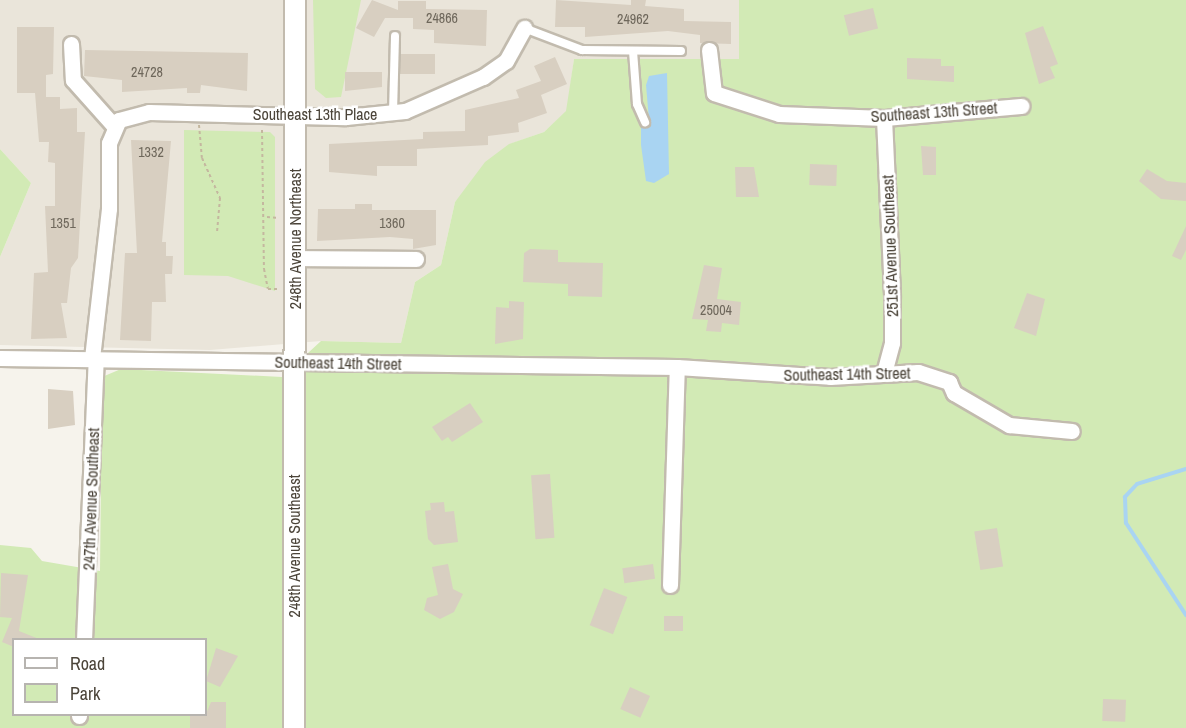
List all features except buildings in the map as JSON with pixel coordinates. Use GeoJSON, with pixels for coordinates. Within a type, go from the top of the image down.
{"type":"FeatureCollection","features":[{"type":"Feature","properties":{"kind":"street","name":"248th Avenue Northeast"},"geometry":{"type":"LineString","coordinates":[[295,0],[295,363]]}},
{"type":"Feature","properties":{"kind":"street","name":"Southeast 13th Place"},"geometry":{"type":"LineString","coordinates":[[114,126],[129,115],[295,116],[393,113],[483,77],[506,62],[524,28]]}},
{"type":"Feature","properties":{"kind":"street"},"geometry":{"type":"LineString","coordinates":[[71,44],[73,80],[114,126]]}},
{"type":"Feature","properties":{"kind":"street","name":"Southeast 13th Street"},"geometry":{"type":"LineString","coordinates":[[709,50],[714,93],[779,114],[884,118],[1022,106]]}},
{"type":"Feature","properties":{"kind":"street","name":"251st Avenue Southeast"},"geometry":{"type":"LineString","coordinates":[[884,118],[892,343],[884,373]]}},
{"type":"Feature","properties":{"kind":"street","name":"247th Avenue Southeast"},"geometry":{"type":"LineString","coordinates":[[84,638],[94,358],[114,126]]}},
{"type":"Feature","properties":{"kind":"street"},"geometry":{"type":"LineString","coordinates":[[295,258],[416,259]]}},
{"type":"Feature","properties":{"kind":"street","name":"Southeast 14th Street"},"geometry":{"type":"LineString","coordinates":[[0,358],[677,367],[819,377],[884,373],[937,376],[949,382],[954,393],[1009,425],[1072,431]]}},
{"type":"Feature","properties":{"kind":"street","name":"248th Avenue Southeast"},"geometry":{"type":"LineString","coordinates":[[294,728],[295,363]]}},
{"type":"Feature","properties":{"kind":"street"},"geometry":{"type":"LineString","coordinates":[[670,585],[677,367]]}},
{"type":"Feature","properties":{"kind":"lane"},"geometry":{"type":"LineString","coordinates":[[524,28],[582,50],[681,51]]}},
{"type":"Feature","properties":{"kind":"lane"},"geometry":{"type":"LineString","coordinates":[[393,113],[395,36]]}},
{"type":"Feature","properties":{"kind":"lane"},"geometry":{"type":"LineString","coordinates":[[633,51],[637,104],[645,122]]}},
{"type":"Feature","properties":{"kind":"path"},"geometry":{"type":"LineString","coordinates":[[199,114],[202,158],[220,198],[217,233]]}},
{"type":"Feature","properties":{"kind":"path"},"geometry":{"type":"LineString","coordinates":[[262,115],[266,279],[268,289],[295,289]]}},
{"type":"Feature","properties":{"kind":"shaded area"},"geometry":{"type":"Polygon","coordinates":[[[0,0],[739,0],[740,59],[574,59],[567,111],[544,132],[510,144],[455,202],[441,265],[415,282],[401,343],[321,341],[210,350],[0,345],[0,257],[31,183],[0,149],[0,0]]]}},
{"type":"Feature","properties":{"kind":"green space"},"geometry":{"type":"Polygon","coordinates":[[[313,0],[361,0],[341,97],[326,98],[315,89],[313,0]]]}},
{"type":"Feature","properties":{"kind":"green space"},"geometry":{"type":"Polygon","coordinates":[[[739,0],[1186,0],[1186,728],[0,728],[0,545],[31,548],[42,561],[100,571],[102,377],[121,369],[282,377],[321,341],[401,343],[415,282],[441,265],[455,202],[485,162],[509,144],[544,132],[566,111],[574,59],[739,59],[739,0]]]}},
{"type":"Feature","properties":{"kind":"green space"},"geometry":{"type":"Polygon","coordinates":[[[184,130],[270,132],[275,137],[275,291],[228,276],[184,275],[184,130]]]}},
{"type":"Feature","properties":{"kind":"green space"},"geometry":{"type":"Polygon","coordinates":[[[0,149],[31,183],[0,257],[0,149]]]}},
{"type":"Feature","properties":{"kind":"water"},"geometry":{"type":"Polygon","coordinates":[[[667,73],[669,174],[654,183],[646,181],[641,145],[641,124],[649,120],[646,85],[649,76],[667,73]]]}},
{"type":"Feature","properties":{"kind":"waterway"},"geometry":{"type":"LineString","coordinates":[[1186,469],[1137,484],[1125,497],[1126,523],[1186,615]]}}]}
